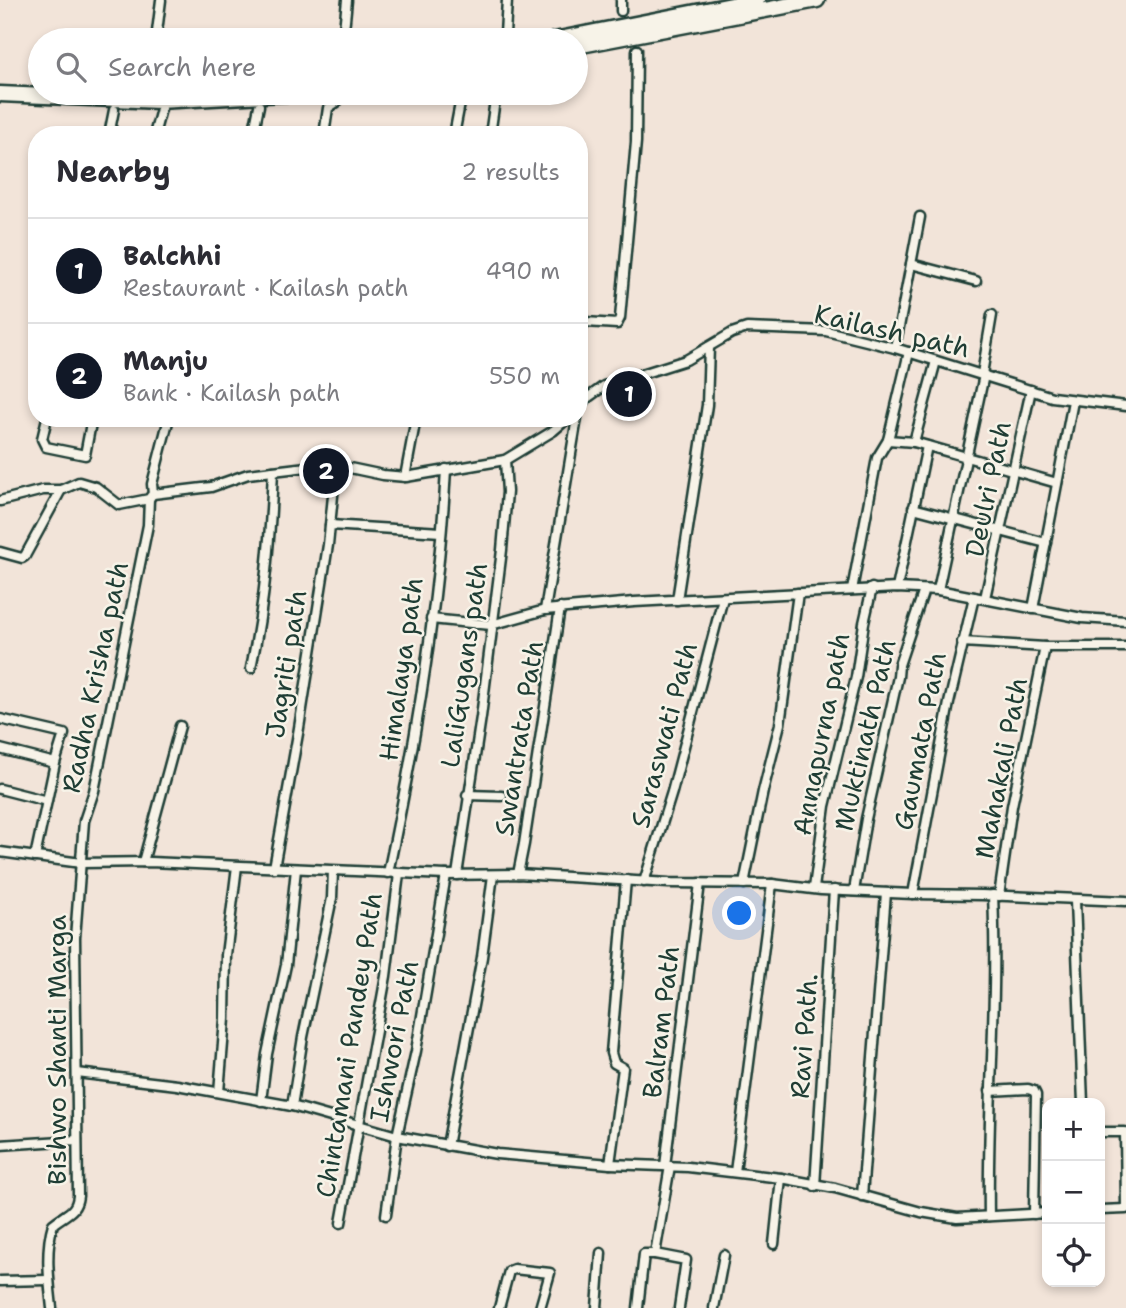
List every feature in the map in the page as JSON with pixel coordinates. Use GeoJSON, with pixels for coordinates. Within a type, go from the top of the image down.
{"type":"FeatureCollection","features":[{"type":"Feature","properties":{"kind":"highway"},"geometry":{"type":"LineString","coordinates":[[588,33],[757,0]]}},
{"type":"Feature","properties":{"kind":"highway"},"geometry":{"type":"LineString","coordinates":[[588,44],[817,0]]}},
{"type":"Feature","properties":{"kind":"highway"},"geometry":{"type":"LineString","coordinates":[[0,85],[28,86]]}},
{"type":"Feature","properties":{"kind":"highway"},"geometry":{"type":"LineString","coordinates":[[0,94],[28,95]]}},
{"type":"Feature","properties":{"kind":"street"},"geometry":{"type":"LineString","coordinates":[[158,28],[161,0]]}},
{"type":"Feature","properties":{"kind":"street"},"geometry":{"type":"LineString","coordinates":[[344,28],[347,0]]}},
{"type":"Feature","properties":{"kind":"street"},"geometry":{"type":"LineString","coordinates":[[505,28],[506,0]]}},
{"type":"Feature","properties":{"kind":"street"},"geometry":{"type":"LineString","coordinates":[[621,0],[621,11]]}},
{"type":"Feature","properties":{"kind":"street"},"geometry":{"type":"LineString","coordinates":[[588,323],[617,324],[620,318],[636,142],[638,50]]}},
{"type":"Feature","properties":{"kind":"street"},"geometry":{"type":"LineString","coordinates":[[326,126],[328,108],[332,105]]}},
{"type":"Feature","properties":{"kind":"street"},"geometry":{"type":"LineString","coordinates":[[456,126],[460,105]]}},
{"type":"Feature","properties":{"kind":"street"},"geometry":{"type":"LineString","coordinates":[[490,126],[494,105]]}},
{"type":"Feature","properties":{"kind":"street"},"geometry":{"type":"LineString","coordinates":[[255,126],[259,106]]}},
{"type":"Feature","properties":{"kind":"street"},"geometry":{"type":"LineString","coordinates":[[156,126],[161,109]]}},
{"type":"Feature","properties":{"kind":"street"},"geometry":{"type":"LineString","coordinates":[[111,126],[114,110]]}},
{"type":"Feature","properties":{"kind":"street"},"geometry":{"type":"LineString","coordinates":[[895,348],[920,218]]}},
{"type":"Feature","properties":{"kind":"street"},"geometry":{"type":"LineString","coordinates":[[911,264],[976,281]]}},
{"type":"Feature","properties":{"kind":"street"},"geometry":{"type":"LineString","coordinates":[[938,590],[983,374],[992,314]]}},
{"type":"Feature","properties":{"kind":"street","name":"Kailash path"},"geometry":{"type":"LineString","coordinates":[[588,396],[604,386],[686,360],[732,333],[747,328],[826,331],[909,352],[1052,397],[1126,406]]}},
{"type":"Feature","properties":{"kind":"street"},"geometry":{"type":"LineString","coordinates":[[677,600],[707,405],[709,347]]}},
{"type":"Feature","properties":{"kind":"street"},"geometry":{"type":"LineString","coordinates":[[852,590],[877,457],[888,440],[909,352]]}},
{"type":"Feature","properties":{"kind":"street"},"geometry":{"type":"LineString","coordinates":[[914,442],[936,361]]}},
{"type":"Feature","properties":{"kind":"street","name":"Deulri Path"},"geometry":{"type":"LineString","coordinates":[[985,598],[1031,390]]}},
{"type":"Feature","properties":{"kind":"street"},"geometry":{"type":"LineString","coordinates":[[1033,609],[1073,401]]}},
{"type":"Feature","properties":{"kind":"street"},"geometry":{"type":"LineString","coordinates":[[45,427],[42,439],[46,447],[85,455],[90,427]]}},
{"type":"Feature","properties":{"kind":"street","name":"Radha Krisha path"},"geometry":{"type":"LineString","coordinates":[[81,863],[84,821],[94,790],[148,525],[152,484],[167,427]]}},
{"type":"Feature","properties":{"kind":"street"},"geometry":{"type":"LineString","coordinates":[[405,477],[414,427]]}},
{"type":"Feature","properties":{"kind":"street"},"geometry":{"type":"LineString","coordinates":[[0,501],[43,490],[61,490],[79,482],[86,482],[119,505],[211,487],[248,474],[326,465],[405,477],[505,460],[558,427]]}},
{"type":"Feature","properties":{"kind":"street"},"geometry":{"type":"LineString","coordinates":[[545,610],[575,427]]}},
{"type":"Feature","properties":{"kind":"street"},"geometry":{"type":"LineString","coordinates":[[888,440],[914,442],[1057,483]]}},
{"type":"Feature","properties":{"kind":"street"},"geometry":{"type":"LineString","coordinates":[[897,588],[927,446]]}},
{"type":"Feature","properties":{"kind":"street","name":"LaliGugans path"},"geometry":{"type":"LineString","coordinates":[[457,875],[467,795],[481,718],[505,509],[505,460]]}},
{"type":"Feature","properties":{"kind":"street","name":"Jagriti path"},"geometry":{"type":"LineString","coordinates":[[274,868],[299,728],[334,486],[340,466]]}},
{"type":"Feature","properties":{"kind":"street","name":"Himalaya path"},"geometry":{"type":"LineString","coordinates":[[388,873],[410,762],[431,619],[446,469]]}},
{"type":"Feature","properties":{"kind":"street"},"geometry":{"type":"LineString","coordinates":[[251,668],[260,626],[269,555],[272,471]]}},
{"type":"Feature","properties":{"kind":"street"},"geometry":{"type":"LineString","coordinates":[[0,552],[22,558],[25,556],[61,490]]}},
{"type":"Feature","properties":{"kind":"street"},"geometry":{"type":"LineString","coordinates":[[913,508],[1046,542]]}},
{"type":"Feature","properties":{"kind":"street"},"geometry":{"type":"LineString","coordinates":[[330,525],[441,532]]}},
{"type":"Feature","properties":{"kind":"street","name":"Annapurna path"},"geometry":{"type":"LineString","coordinates":[[814,888],[825,806],[856,677],[872,588]]}},
{"type":"Feature","properties":{"kind":"street"},"geometry":{"type":"LineString","coordinates":[[431,619],[491,625],[560,608],[897,588],[938,590],[1082,618],[1126,621]]}},
{"type":"Feature","properties":{"kind":"street","name":"Muktinath Path"},"geometry":{"type":"LineString","coordinates":[[854,891],[866,819],[899,665],[923,590]]}},
{"type":"Feature","properties":{"kind":"street"},"geometry":{"type":"LineString","coordinates":[[744,884],[784,700],[798,593]]}},
{"type":"Feature","properties":{"kind":"street","name":"Gaumata Path"},"geometry":{"type":"LineString","coordinates":[[913,894],[962,642],[974,597]]}},
{"type":"Feature","properties":{"kind":"street","name":"Saraswati Path"},"geometry":{"type":"LineString","coordinates":[[644,882],[672,792],[723,598]]}},
{"type":"Feature","properties":{"kind":"street","name":"Swantrata Path"},"geometry":{"type":"LineString","coordinates":[[517,874],[524,844],[560,608]]}},
{"type":"Feature","properties":{"kind":"street"},"geometry":{"type":"LineString","coordinates":[[962,642],[1126,648]]}},
{"type":"Feature","properties":{"kind":"street","name":"Mahakali Path"},"geometry":{"type":"LineString","coordinates":[[989,1216],[996,896],[1045,647]]}},
{"type":"Feature","properties":{"kind":"street"},"geometry":{"type":"LineString","coordinates":[[0,719],[64,734],[35,856]]}},
{"type":"Feature","properties":{"kind":"street"},"geometry":{"type":"LineString","coordinates":[[143,862],[180,726]]}},
{"type":"Feature","properties":{"kind":"street"},"geometry":{"type":"LineString","coordinates":[[0,749],[55,763]]}},
{"type":"Feature","properties":{"kind":"street"},"geometry":{"type":"LineString","coordinates":[[0,789],[47,800]]}},
{"type":"Feature","properties":{"kind":"street"},"geometry":{"type":"LineString","coordinates":[[467,795],[502,796]]}},
{"type":"Feature","properties":{"kind":"street"},"geometry":{"type":"LineString","coordinates":[[0,852],[81,863],[143,862],[399,874],[517,874],[644,882],[772,884],[886,893],[1126,901]]}},
{"type":"Feature","properties":{"kind":"street","name":"Bishwo Shanti Marga"},"geometry":{"type":"LineString","coordinates":[[52,1308],[48,1280],[49,1236],[53,1224],[72,1213],[77,1205],[75,938],[81,863]]}},
{"type":"Feature","properties":{"kind":"street"},"geometry":{"type":"LineString","coordinates":[[219,1092],[225,1019],[226,955],[237,866]]}},
{"type":"Feature","properties":{"kind":"street"},"geometry":{"type":"LineString","coordinates":[[261,1101],[267,1054],[286,965],[296,869]]}},
{"type":"Feature","properties":{"kind":"street"},"geometry":{"type":"LineString","coordinates":[[292,1106],[303,1037],[332,898],[334,871]]}},
{"type":"Feature","properties":{"kind":"street","name":"Chintamani Pandey Path"},"geometry":{"type":"LineString","coordinates":[[341,1223],[386,976],[399,874]]}},
{"type":"Feature","properties":{"kind":"street","name":"Ishwori Path"},"geometry":{"type":"LineString","coordinates":[[386,1216],[397,1136],[416,1052],[446,875]]}},
{"type":"Feature","properties":{"kind":"street"},"geometry":{"type":"LineString","coordinates":[[447,1146],[482,957],[493,875]]}},
{"type":"Feature","properties":{"kind":"street"},"geometry":{"type":"LineString","coordinates":[[610,1164],[623,1069],[614,1063],[611,1054],[626,880]]}},
{"type":"Feature","properties":{"kind":"street","name":"Balram Path"},"geometry":{"type":"LineString","coordinates":[[655,1254],[700,883]]}},
{"type":"Feature","properties":{"kind":"street"},"geometry":{"type":"LineString","coordinates":[[735,1172],[772,884]]}},
{"type":"Feature","properties":{"kind":"street","name":"Ravi Path."},"geometry":{"type":"LineString","coordinates":[[815,1186],[834,890]]}},
{"type":"Feature","properties":{"kind":"street"},"geometry":{"type":"LineString","coordinates":[[862,1196],[886,893]]}},
{"type":"Feature","properties":{"kind":"street"},"geometry":{"type":"LineString","coordinates":[[1075,901],[1083,1098]]}},
{"type":"Feature","properties":{"kind":"street"},"geometry":{"type":"LineString","coordinates":[[77,1073],[219,1092],[292,1106],[397,1136],[497,1154],[667,1166],[781,1178],[941,1216],[1042,1213]]}},
{"type":"Feature","properties":{"kind":"street"},"geometry":{"type":"LineString","coordinates":[[990,1091],[1028,1089],[1036,1095],[1034,1214]]}},
{"type":"Feature","properties":{"kind":"street"},"geometry":{"type":"LineString","coordinates":[[1105,1132],[1125,1132],[1126,1208],[1105,1210]]}},
{"type":"Feature","properties":{"kind":"street"},"geometry":{"type":"LineString","coordinates":[[0,1145],[77,1140]]}},
{"type":"Feature","properties":{"kind":"street"},"geometry":{"type":"LineString","coordinates":[[774,1244],[781,1178]]}},
{"type":"Feature","properties":{"kind":"street"},"geometry":{"type":"LineString","coordinates":[[597,1308],[601,1253]]}},
{"type":"Feature","properties":{"kind":"street"},"geometry":{"type":"LineString","coordinates":[[638,1308],[644,1254],[686,1260],[679,1308]]}},
{"type":"Feature","properties":{"kind":"street"},"geometry":{"type":"LineString","coordinates":[[714,1308],[724,1255]]}},
{"type":"Feature","properties":{"kind":"street"},"geometry":{"type":"LineString","coordinates":[[499,1308],[509,1271],[514,1269],[550,1273],[540,1308]]}},
{"type":"Feature","properties":{"kind":"street"},"geometry":{"type":"LineString","coordinates":[[0,1281],[48,1280]]}},
{"type":"Feature","properties":{"kind":"place","name":"Balchhi"},"geometry":{"type":"Point","coordinates":[629,394]}},
{"type":"Feature","properties":{"kind":"place","name":"Manju"},"geometry":{"type":"Point","coordinates":[326,471]}}]}
